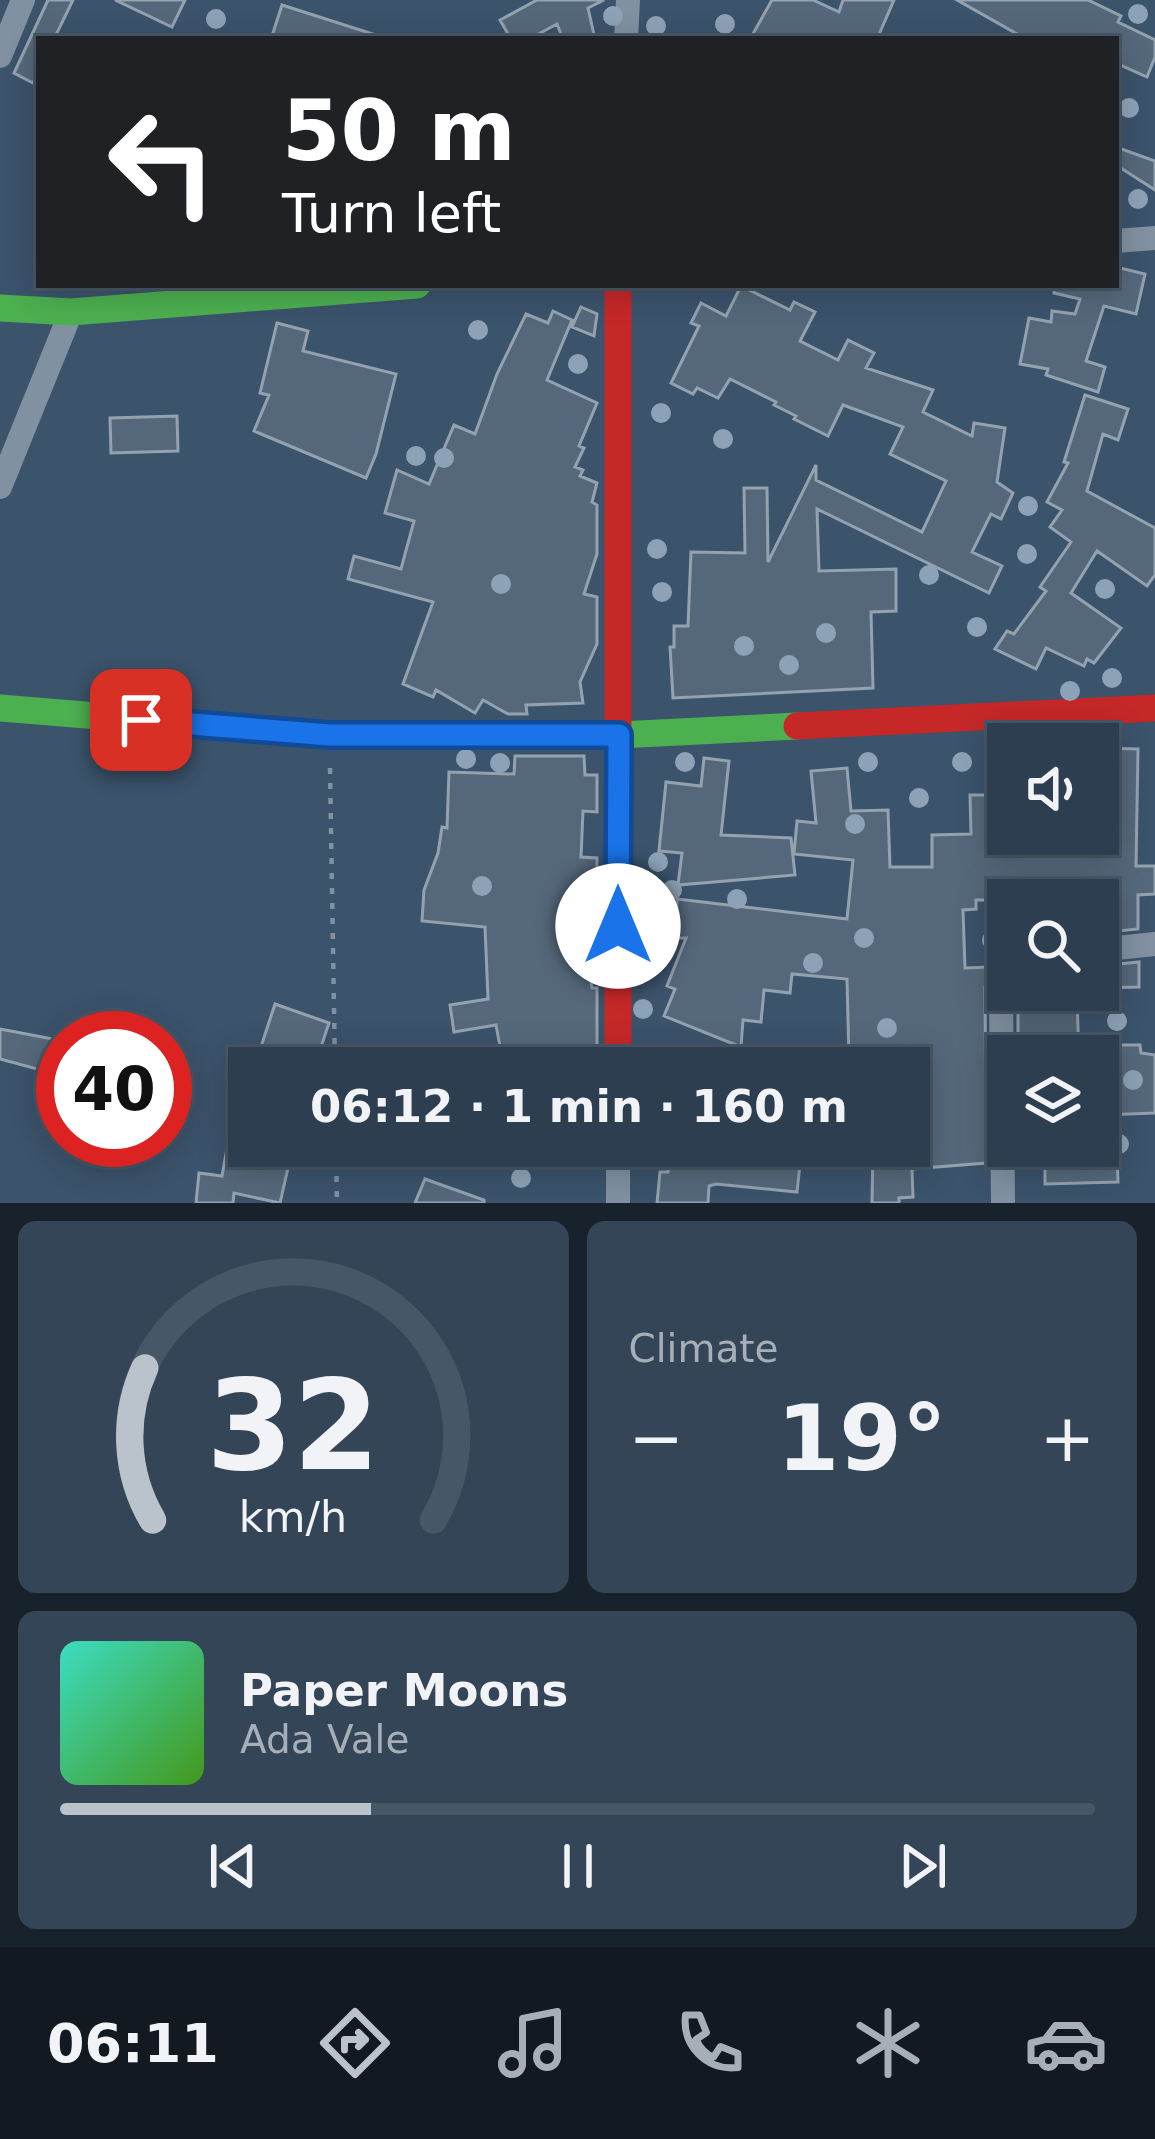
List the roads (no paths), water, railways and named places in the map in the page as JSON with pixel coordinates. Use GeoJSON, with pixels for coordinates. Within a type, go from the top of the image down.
{"type":"FeatureCollection","features":[{"type":"Feature","properties":{"kind":"street"},"geometry":{"type":"LineString","coordinates":[[0,56],[23,0]]}},
{"type":"Feature","properties":{"kind":"street"},"geometry":{"type":"LineString","coordinates":[[626,36],[628,0]]}},
{"type":"Feature","properties":{"kind":"street"},"geometry":{"type":"LineString","coordinates":[[1119,241],[1155,238]]}},
{"type":"Feature","properties":{"kind":"street"},"geometry":{"type":"LineString","coordinates":[[0,308],[70,312],[378,288]]}},
{"type":"Feature","properties":{"kind":"street"},"geometry":{"type":"LineString","coordinates":[[618,288],[618,1047]]}},
{"type":"Feature","properties":{"kind":"street"},"geometry":{"type":"LineString","coordinates":[[0,487],[70,312]]}},
{"type":"Feature","properties":{"kind":"street"},"geometry":{"type":"LineString","coordinates":[[0,708],[330,735],[619,735],[1155,708]]}},
{"type":"Feature","properties":{"kind":"street"},"geometry":{"type":"LineString","coordinates":[[1119,948],[1155,944]]}},
{"type":"Feature","properties":{"kind":"street"},"geometry":{"type":"LineString","coordinates":[[1001,1011],[1003,1203]]}},
{"type":"Feature","properties":{"kind":"street"},"geometry":{"type":"LineString","coordinates":[[617,1203],[618,1167]]}}]}
